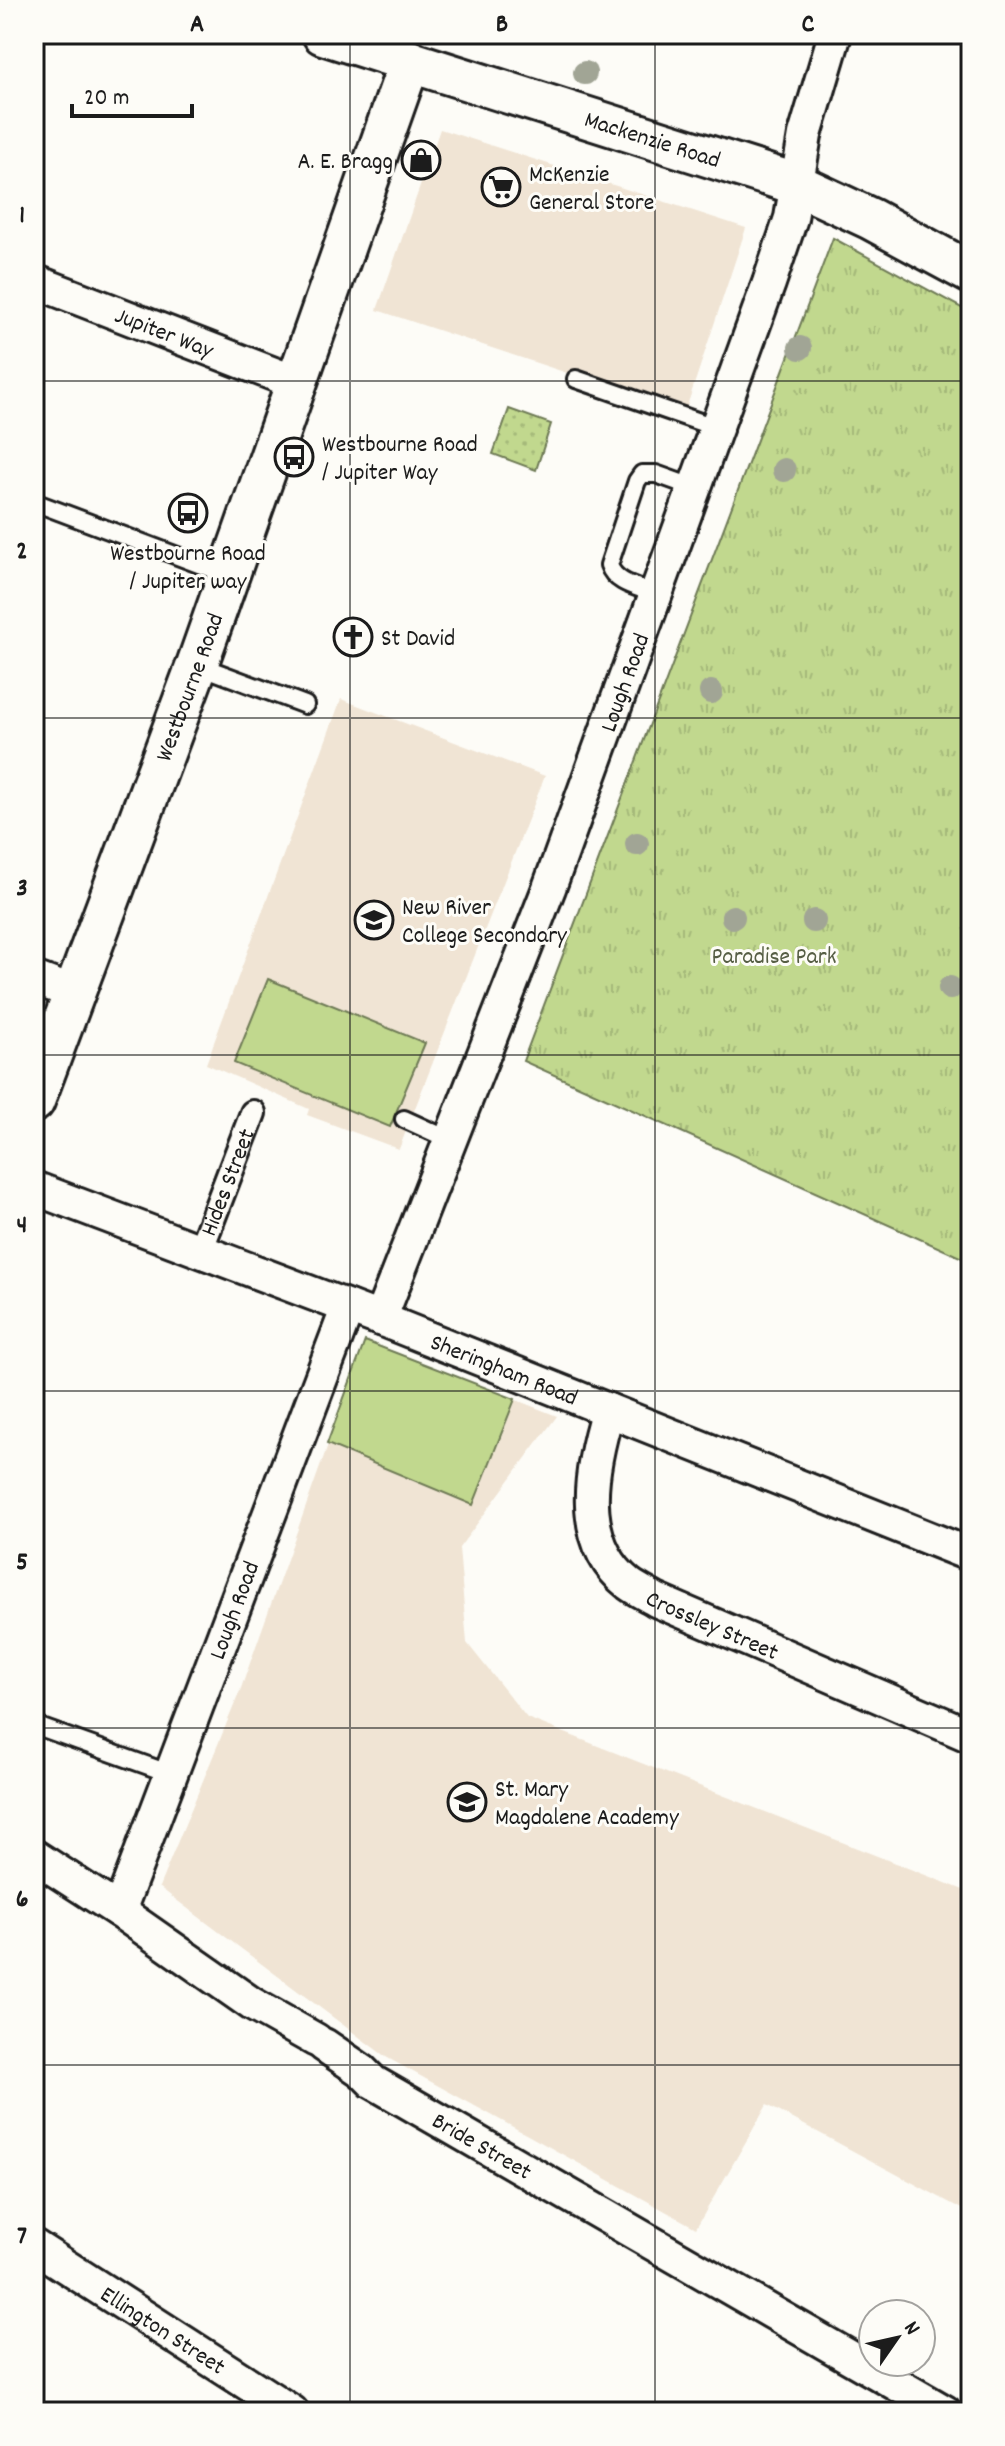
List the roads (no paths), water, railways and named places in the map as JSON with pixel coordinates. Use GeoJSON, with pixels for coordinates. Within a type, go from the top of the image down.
{"type":"FeatureCollection","features":[{"type":"Feature","properties":{"kind":"street","name":"Mackenzie Road"},"geometry":{"type":"LineString","coordinates":[[323,34],[796,184],[871,219],[971,273]]}},
{"type":"Feature","properties":{"kind":"street","name":"Lough Road"},"geometry":{"type":"LineString","coordinates":[[380,1319],[549,888],[788,231],[805,135],[835,34]]}},
{"type":"Feature","properties":{"kind":"street","name":"Westbourne Road"},"geometry":{"type":"LineString","coordinates":[[34,1101],[197,665],[410,61]]}},
{"type":"Feature","properties":{"kind":"street","name":"Jupiter Way"},"geometry":{"type":"LineString","coordinates":[[34,281],[297,383]]}},
{"type":"Feature","properties":{"kind":"street"},"geometry":{"type":"LineString","coordinates":[[34,978],[74,993]]}},
{"type":"Feature","properties":{"kind":"street","name":"Hides Street"},"geometry":{"type":"LineString","coordinates":[[200,1251],[253,1113]]}},
{"type":"Feature","properties":{"kind":"street","name":"Sheringham Road"},"geometry":{"type":"LineString","coordinates":[[34,1188],[380,1319],[971,1555]]}},
{"type":"Feature","properties":{"kind":"street","name":"Lough Road"},"geometry":{"type":"LineString","coordinates":[[119,1911],[348,1307]]}},
{"type":"Feature","properties":{"kind":"street","name":"Crossley Street"},"geometry":{"type":"LineString","coordinates":[[608,1410],[592,1478],[591,1509],[597,1537],[609,1563],[629,1584],[656,1600],[971,1736]]}},
{"type":"Feature","properties":{"kind":"street","name":"Bride Street"},"geometry":{"type":"LineString","coordinates":[[34,1856],[252,2004],[320,2043],[373,2082],[945,2412]]}},
{"type":"Feature","properties":{"kind":"street","name":"Ellington Street"},"geometry":{"type":"LineString","coordinates":[[34,2246],[292,2412]]}},
{"type":"Feature","properties":{"kind":"lane"},"geometry":{"type":"LineString","coordinates":[[576,379],[717,428]]}},
{"type":"Feature","properties":{"kind":"lane"},"geometry":{"type":"LineString","coordinates":[[656,594],[620,581],[609,565],[637,481],[642,474],[656,474],[695,488]]}},
{"type":"Feature","properties":{"kind":"lane"},"geometry":{"type":"LineString","coordinates":[[34,502],[228,575]]}},
{"type":"Feature","properties":{"kind":"lane"},"geometry":{"type":"LineString","coordinates":[[197,665],[305,705]]}},
{"type":"Feature","properties":{"kind":"lane"},"geometry":{"type":"LineString","coordinates":[[404,1119],[450,1140]]}},
{"type":"Feature","properties":{"kind":"lane"},"geometry":{"type":"LineString","coordinates":[[34,1725],[171,1774]]}},
{"type":"Feature","properties":{"kind":"place","name":"A. E. Bragg"},"geometry":{"type":"Point","coordinates":[421,160]}},
{"type":"Feature","properties":{"kind":"place","name":"McKenzie General Store"},"geometry":{"type":"Point","coordinates":[501,187]}},
{"type":"Feature","properties":{"kind":"place","name":"Westbourne Road / Jupiter Way"},"geometry":{"type":"Point","coordinates":[294,457]}},
{"type":"Feature","properties":{"kind":"place","name":"Westbourne Road / Jupiter way"},"geometry":{"type":"Point","coordinates":[188,513]}},
{"type":"Feature","properties":{"kind":"place","name":"St David"},"geometry":{"type":"Point","coordinates":[353,637]}},
{"type":"Feature","properties":{"kind":"place","name":"New River College Secondary"},"geometry":{"type":"Point","coordinates":[374,920]}},
{"type":"Feature","properties":{"kind":"place","name":"St. Mary Magdalene Academy"},"geometry":{"type":"Point","coordinates":[467,1802]}},
{"type":"Feature","properties":{"kind":"park label","name":"Paradise Park"},"geometry":{"type":"Point","coordinates":[774,955]}}]}
